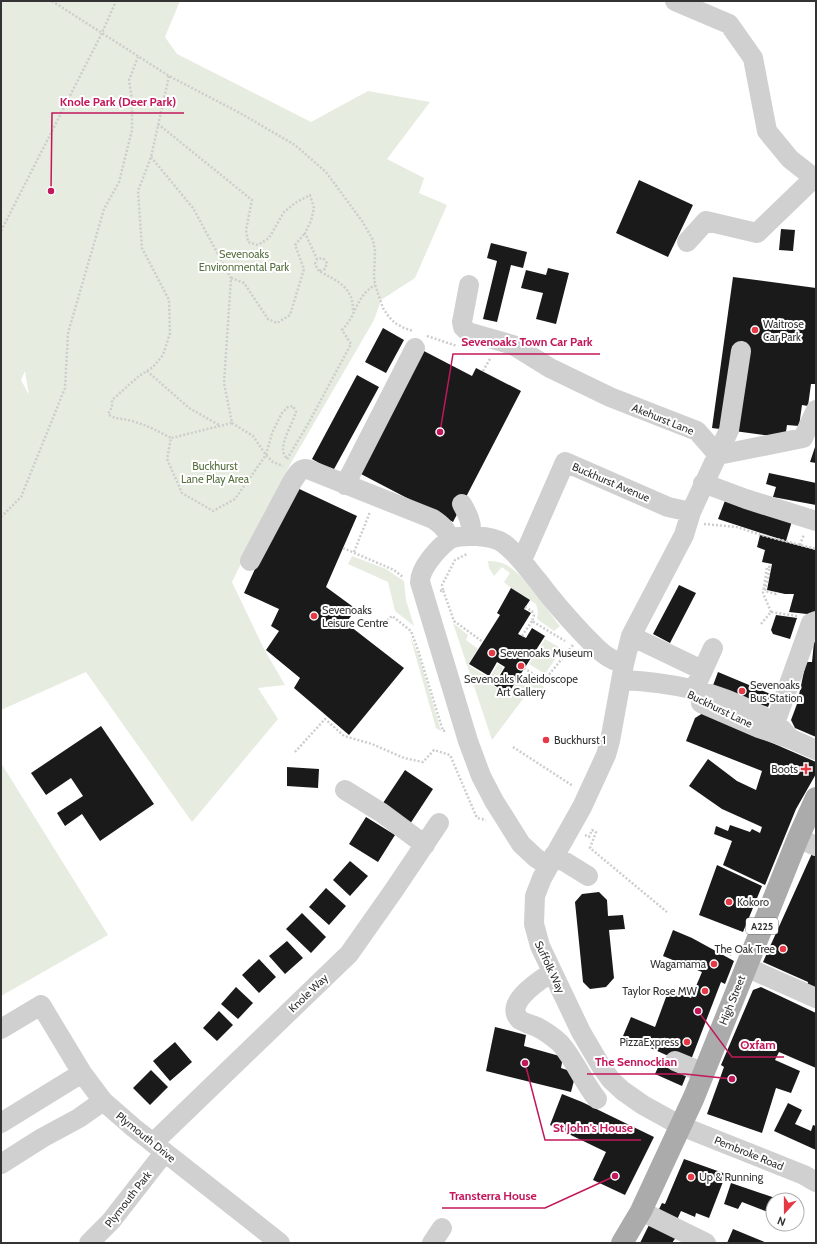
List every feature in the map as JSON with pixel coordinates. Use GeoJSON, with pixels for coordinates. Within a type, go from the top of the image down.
{"type":"FeatureCollection","features":[{"type":"Feature","properties":{"kind":"main road","name":"High Street"},"geometry":{"type":"LineString","coordinates":[[622,1243],[640,1211],[681,1126],[704,1073],[746,967],[807,842],[816,798]]}},
{"type":"Feature","properties":{"kind":"street"},"geometry":{"type":"LineString","coordinates":[[675,1],[729,24],[753,58],[767,131],[790,159],[815,179],[757,233],[706,221],[687,242]]}},
{"type":"Feature","properties":{"kind":"street","name":"Akehurst Lane"},"geometry":{"type":"LineString","coordinates":[[469,285],[462,322],[463,327],[468,332],[513,345],[550,368],[610,397],[697,431],[718,455]]}},
{"type":"Feature","properties":{"kind":"street"},"geometry":{"type":"LineString","coordinates":[[345,484],[420,339]]}},
{"type":"Feature","properties":{"kind":"street"},"geometry":{"type":"LineString","coordinates":[[623,672],[631,636],[680,543],[689,517],[729,430],[741,351]]}},
{"type":"Feature","properties":{"kind":"street"},"geometry":{"type":"LineString","coordinates":[[718,455],[803,438],[816,410]]}},
{"type":"Feature","properties":{"kind":"street","name":"Buckhurst Avenue"},"geometry":{"type":"LineString","coordinates":[[522,560],[565,462],[689,517]]}},
{"type":"Feature","properties":{"kind":"street"},"geometry":{"type":"LineString","coordinates":[[250,561],[292,482],[300,470],[306,469],[442,524],[450,539],[444,543],[423,569],[420,582],[472,754],[501,813],[521,844],[536,858],[551,860],[588,876]]}},
{"type":"Feature","properties":{"kind":"street"},"geometry":{"type":"LineString","coordinates":[[704,484],[816,521]]}},
{"type":"Feature","properties":{"kind":"street"},"geometry":{"type":"LineString","coordinates":[[462,504],[467,513],[471,527],[470,544]]}},
{"type":"Feature","properties":{"kind":"street","name":"Buckhurst Lane"},"geometry":{"type":"LineString","coordinates":[[450,539],[470,544],[492,539],[500,542],[522,560],[569,619],[578,639],[614,661],[623,672],[661,683],[687,688],[688,696],[732,717],[816,750]]}},
{"type":"Feature","properties":{"kind":"street"},"geometry":{"type":"LineString","coordinates":[[775,723],[811,623],[808,618]]}},
{"type":"Feature","properties":{"kind":"street"},"geometry":{"type":"LineString","coordinates":[[631,636],[702,670]]}},
{"type":"Feature","properties":{"kind":"street"},"geometry":{"type":"LineString","coordinates":[[713,648],[702,670],[687,688],[740,704],[775,723],[791,739]]}},
{"type":"Feature","properties":{"kind":"street","name":"Suffolk Way"},"geometry":{"type":"LineString","coordinates":[[623,672],[610,742],[593,783],[570,829],[542,878],[535,896],[533,915],[536,935],[552,972],[580,1032],[601,1066],[611,1080],[632,1098],[657,1114],[681,1126]]}},
{"type":"Feature","properties":{"kind":"street"},"geometry":{"type":"LineString","coordinates":[[345,790],[382,813],[425,845]]}},
{"type":"Feature","properties":{"kind":"street","name":"Knole Way"},"geometry":{"type":"LineString","coordinates":[[158,1148],[349,954],[439,823]]}},
{"type":"Feature","properties":{"kind":"street"},"geometry":{"type":"LineString","coordinates":[[746,967],[816,998]]}},
{"type":"Feature","properties":{"kind":"street"},"geometry":{"type":"LineString","coordinates":[[552,972],[523,994],[518,1004],[517,1013],[521,1020],[546,1032],[558,1042],[577,1066],[591,1092],[598,1099]]}},
{"type":"Feature","properties":{"kind":"street","name":"Plymouth Drive"},"geometry":{"type":"LineString","coordinates":[[1,1029],[41,1005],[82,1072],[103,1102],[158,1148],[280,1243]]}},
{"type":"Feature","properties":{"kind":"street"},"geometry":{"type":"LineString","coordinates":[[675,1061],[704,1073]]}},
{"type":"Feature","properties":{"kind":"street"},"geometry":{"type":"LineString","coordinates":[[1,1123],[82,1072]]}},
{"type":"Feature","properties":{"kind":"street"},"geometry":{"type":"LineString","coordinates":[[1,1164],[42,1138],[79,1118],[103,1102]]}},
{"type":"Feature","properties":{"kind":"street","name":"Pembroke Road"},"geometry":{"type":"LineString","coordinates":[[681,1126],[797,1172],[816,1182]]}},
{"type":"Feature","properties":{"kind":"street","name":"Plymouth Park"},"geometry":{"type":"LineString","coordinates":[[89,1243],[111,1221],[158,1148]]}},
{"type":"Feature","properties":{"kind":"street"},"geometry":{"type":"LineString","coordinates":[[640,1211],[706,1243]]}},
{"type":"Feature","properties":{"kind":"path"},"geometry":{"type":"LineString","coordinates":[[52,1],[170,76],[295,144],[326,172],[362,221],[373,240],[375,285],[383,308],[389,317],[420,339],[460,347]]}},
{"type":"Feature","properties":{"kind":"path"},"geometry":{"type":"LineString","coordinates":[[1,231],[102,32],[116,1]]}},
{"type":"Feature","properties":{"kind":"path"},"geometry":{"type":"LineString","coordinates":[[1,517],[21,497],[65,388],[68,333],[104,209],[119,182],[132,130],[132,100],[129,80],[138,57]]}},
{"type":"Feature","properties":{"kind":"path"},"geometry":{"type":"LineString","coordinates":[[170,76],[151,157],[138,191],[142,248],[169,300],[170,333],[163,355],[153,367],[139,376],[112,400],[112,407],[108,414],[113,418],[124,419],[149,427],[171,438],[232,423],[253,436],[266,455],[274,462]]}},
{"type":"Feature","properties":{"kind":"path"},"geometry":{"type":"LineString","coordinates":[[158,124],[252,200],[246,230],[248,242],[258,245],[269,238],[284,212],[295,203],[310,195],[314,208],[311,221],[305,233],[295,245],[304,269],[290,315],[277,323],[268,319],[244,283],[231,278]]}},
{"type":"Feature","properties":{"kind":"path"},"geometry":{"type":"LineString","coordinates":[[151,157],[193,208],[231,278],[224,383],[232,423]]}},
{"type":"Feature","properties":{"kind":"path"},"geometry":{"type":"LineString","coordinates":[[305,233],[317,259],[315,264],[319,271],[342,284],[350,294],[353,304],[353,314]]}},
{"type":"Feature","properties":{"kind":"path"},"geometry":{"type":"LineString","coordinates":[[317,259],[323,258],[327,263],[324,269],[319,271]]}},
{"type":"Feature","properties":{"kind":"path"},"geometry":{"type":"LineString","coordinates":[[283,466],[308,424],[351,344],[342,330],[348,325],[367,290],[375,285]]}},
{"type":"Feature","properties":{"kind":"path"},"geometry":{"type":"LineString","coordinates":[[484,355],[497,359]]}},
{"type":"Feature","properties":{"kind":"path"},"geometry":{"type":"LineString","coordinates":[[483,371],[491,356]]}},
{"type":"Feature","properties":{"kind":"path"},"geometry":{"type":"LineString","coordinates":[[147,371],[189,408],[219,426]]}},
{"type":"Feature","properties":{"kind":"path"},"geometry":{"type":"LineString","coordinates":[[171,438],[167,459],[182,493],[213,511],[235,499],[266,455],[272,433],[282,413],[288,407],[293,406],[296,412],[293,424],[284,440],[283,450],[286,459]]}},
{"type":"Feature","properties":{"kind":"path"},"geometry":{"type":"LineString","coordinates":[[230,501],[231,505]]}},
{"type":"Feature","properties":{"kind":"path"},"geometry":{"type":"LineString","coordinates":[[689,517],[737,527],[761,535],[816,549]]}},
{"type":"Feature","properties":{"kind":"path"},"geometry":{"type":"LineString","coordinates":[[470,544],[455,560],[442,585],[454,621],[483,642]]}},
{"type":"Feature","properties":{"kind":"path"},"geometry":{"type":"LineString","coordinates":[[342,548],[394,570],[406,579]]}},
{"type":"Feature","properties":{"kind":"path"},"geometry":{"type":"LineString","coordinates":[[770,612],[763,592],[767,567],[770,568],[766,591],[776,594],[777,592]]}},
{"type":"Feature","properties":{"kind":"path"},"geometry":{"type":"LineString","coordinates":[[423,596],[443,590]]}},
{"type":"Feature","properties":{"kind":"path"},"geometry":{"type":"LineString","coordinates":[[522,636],[534,616],[532,611],[525,607]]}},
{"type":"Feature","properties":{"kind":"path"},"geometry":{"type":"LineString","coordinates":[[770,612],[808,618]]}},
{"type":"Feature","properties":{"kind":"path"},"geometry":{"type":"LineString","coordinates":[[761,624],[770,612]]}},
{"type":"Feature","properties":{"kind":"path"},"geometry":{"type":"LineString","coordinates":[[384,623],[392,616],[411,631],[443,731],[450,729]]}},
{"type":"Feature","properties":{"kind":"path"},"geometry":{"type":"LineString","coordinates":[[524,668],[544,681],[578,639],[532,620]]}},
{"type":"Feature","properties":{"kind":"path"},"geometry":{"type":"LineString","coordinates":[[294,752],[324,718],[344,736],[372,744],[404,758],[423,762],[434,750],[450,755],[453,759],[477,818],[489,821],[501,813]]}},
{"type":"Feature","properties":{"kind":"path"},"geometry":{"type":"LineString","coordinates":[[513,747],[568,784],[577,788]]}},
{"type":"Feature","properties":{"kind":"path"},"geometry":{"type":"LineString","coordinates":[[453,759],[458,757]]}},
{"type":"Feature","properties":{"kind":"path"},"geometry":{"type":"LineString","coordinates":[[570,829],[589,837],[592,830],[596,832],[590,848],[667,912]]}},
{"type":"Feature","properties":{"kind":"green space"},"geometry":{"type":"Polygon","coordinates":[[[1,1],[180,1],[165,37],[177,54],[311,122],[368,91],[430,102],[387,159],[424,178],[419,193],[447,205],[415,278],[381,300],[374,320],[292,461],[232,582],[264,649],[285,685],[258,688],[278,719],[192,822],[86,672],[1,710],[1,1]],[[25,371],[21,380],[29,395],[25,371]]]}},
{"type":"Feature","properties":{"kind":"green space"},"geometry":{"type":"Polygon","coordinates":[[[352,556],[386,569],[404,581],[406,600],[414,626],[395,611],[388,582],[348,564],[352,556]]]}},
{"type":"Feature","properties":{"kind":"green space"},"geometry":{"type":"Polygon","coordinates":[[[488,561],[507,565],[524,579],[560,626],[554,631],[537,619],[538,612],[536,604],[504,582],[510,573],[502,567],[494,576],[489,568],[488,561]]]}},
{"type":"Feature","properties":{"kind":"green space"},"geometry":{"type":"Polygon","coordinates":[[[453,623],[468,635],[466,640],[478,649],[468,665],[489,678],[498,664],[503,668],[492,685],[509,695],[523,673],[544,687],[542,693],[532,687],[492,740],[453,623]]]}},
{"type":"Feature","properties":{"kind":"green space"},"geometry":{"type":"Polygon","coordinates":[[[410,636],[419,656],[441,731],[436,728],[410,636]]]}},
{"type":"Feature","properties":{"kind":"green space"},"geometry":{"type":"Polygon","coordinates":[[[545,639],[562,649],[545,674],[529,664],[545,639]]]}},
{"type":"Feature","properties":{"kind":"green space"},"geometry":{"type":"Polygon","coordinates":[[[1,763],[108,935],[1,996],[1,763]]]}},
{"type":"Feature","properties":{"kind":"building"},"geometry":{"type":"Polygon","coordinates":[[[639,180],[693,205],[668,257],[616,233],[639,180]]]}},
{"type":"Feature","properties":{"kind":"building"},"geometry":{"type":"Polygon","coordinates":[[[781,229],[795,230],[793,251],[779,250],[781,229]]]}},
{"type":"Feature","properties":{"kind":"building"},"geometry":{"type":"Polygon","coordinates":[[[491,243],[527,252],[523,268],[511,265],[497,322],[483,319],[497,261],[487,258],[491,243]]]}},
{"type":"Feature","properties":{"kind":"building"},"geometry":{"type":"Polygon","coordinates":[[[548,268],[569,273],[556,324],[536,319],[543,293],[521,288],[526,270],[546,275],[548,268]]]}},
{"type":"Feature","properties":{"kind":"building","name":"Waitrose Car Park"},"geometry":{"type":"Polygon","coordinates":[[[733,277],[816,288],[816,384],[811,384],[808,406],[802,405],[799,426],[787,425],[785,438],[712,428],[733,277]]]}},
{"type":"Feature","properties":{"kind":"building"},"geometry":{"type":"Polygon","coordinates":[[[383,328],[404,340],[386,373],[365,362],[383,328]]]}},
{"type":"Feature","properties":{"kind":"building"},"geometry":{"type":"Polygon","coordinates":[[[422,350],[472,376],[476,368],[521,391],[453,522],[359,473],[422,350]]]}},
{"type":"Feature","properties":{"kind":"building"},"geometry":{"type":"Polygon","coordinates":[[[357,375],[379,387],[333,471],[312,459],[357,375]]]}},
{"type":"Feature","properties":{"kind":"building"},"geometry":{"type":"Polygon","coordinates":[[[816,444],[816,463],[810,462],[816,444]]]}},
{"type":"Feature","properties":{"kind":"building"},"geometry":{"type":"Polygon","coordinates":[[[769,473],[816,483],[816,505],[773,497],[776,487],[766,484],[769,473]]]}},
{"type":"Feature","properties":{"kind":"building","name":"Sevenoaks Leisure Centre"},"geometry":{"type":"Polygon","coordinates":[[[293,486],[357,516],[326,587],[356,609],[346,623],[404,668],[349,735],[294,688],[300,678],[266,650],[279,631],[271,626],[279,609],[244,593],[293,486]]]}},
{"type":"Feature","properties":{"kind":"building"},"geometry":{"type":"Polygon","coordinates":[[[726,498],[792,521],[786,541],[718,519],[726,498]]]}},
{"type":"Feature","properties":{"kind":"building"},"geometry":{"type":"Polygon","coordinates":[[[760,535],[816,550],[816,615],[789,612],[794,594],[785,594],[767,590],[772,564],[762,562],[765,550],[757,547],[760,535]]]}},
{"type":"Feature","properties":{"kind":"building"},"geometry":{"type":"Polygon","coordinates":[[[679,585],[696,593],[670,643],[653,634],[679,585]]]}},
{"type":"Feature","properties":{"kind":"building"},"geometry":{"type":"Polygon","coordinates":[[[511,588],[530,600],[524,609],[531,613],[518,634],[526,638],[532,628],[545,636],[508,694],[494,685],[505,667],[497,662],[489,676],[469,664],[500,615],[497,613],[511,588]]]}},
{"type":"Feature","properties":{"kind":"building"},"geometry":{"type":"Polygon","coordinates":[[[776,615],[797,618],[790,639],[773,634],[771,630],[776,615]]]}},
{"type":"Feature","properties":{"kind":"building"},"geometry":{"type":"Polygon","coordinates":[[[814,642],[816,642],[816,737],[795,728],[791,720],[797,704],[806,662],[812,662],[814,642]]]}},
{"type":"Feature","properties":{"kind":"building","name":"Sevenoaks Bus Station"},"geometry":{"type":"Polygon","coordinates":[[[718,672],[773,695],[768,707],[712,688],[718,672]]]}},
{"type":"Feature","properties":{"kind":"building"},"geometry":{"type":"Polygon","coordinates":[[[703,713],[816,762],[816,774],[796,809],[765,885],[723,865],[732,841],[714,834],[716,826],[728,831],[730,825],[750,832],[752,829],[760,833],[762,827],[722,809],[689,786],[708,759],[737,781],[756,790],[762,771],[686,741],[695,718],[703,713]]]}},
{"type":"Feature","properties":{"kind":"building"},"geometry":{"type":"Polygon","coordinates":[[[101,726],[154,804],[100,841],[82,814],[65,826],[57,813],[83,796],[71,778],[46,795],[31,773],[101,726]]]}},
{"type":"Feature","properties":{"kind":"building"},"geometry":{"type":"Polygon","coordinates":[[[287,767],[319,769],[318,788],[287,786],[287,767]]]}},
{"type":"Feature","properties":{"kind":"building"},"geometry":{"type":"Polygon","coordinates":[[[405,770],[433,789],[410,824],[381,806],[405,770]]]}},
{"type":"Feature","properties":{"kind":"building"},"geometry":{"type":"Polygon","coordinates":[[[366,817],[395,835],[378,862],[349,844],[366,817]]]}},
{"type":"Feature","properties":{"kind":"building"},"geometry":{"type":"Polygon","coordinates":[[[814,849],[816,850],[816,991],[807,987],[808,982],[763,962],[814,849]]]}},
{"type":"Feature","properties":{"kind":"building"},"geometry":{"type":"Polygon","coordinates":[[[350,861],[368,876],[350,896],[333,880],[350,861]]]}},
{"type":"Feature","properties":{"kind":"building","name":"Kokoro"},"geometry":{"type":"Polygon","coordinates":[[[717,865],[762,886],[743,932],[699,915],[717,865]]]}},
{"type":"Feature","properties":{"kind":"building"},"geometry":{"type":"Polygon","coordinates":[[[326,888],[346,906],[329,925],[309,907],[326,888]]]}},
{"type":"Feature","properties":{"kind":"building"},"geometry":{"type":"Polygon","coordinates":[[[599,892],[607,900],[608,916],[623,915],[625,929],[609,930],[614,978],[606,987],[590,989],[583,982],[575,902],[582,894],[599,892]]]}},
{"type":"Feature","properties":{"kind":"building"},"geometry":{"type":"Polygon","coordinates":[[[302,913],[326,937],[311,953],[286,929],[302,913]]]}},
{"type":"Feature","properties":{"kind":"building"},"geometry":{"type":"Polygon","coordinates":[[[673,930],[692,938],[734,961],[725,984],[721,982],[689,1065],[623,1036],[631,1017],[655,1027],[669,989],[691,998],[702,972],[663,956],[673,930]]]}},
{"type":"Feature","properties":{"kind":"building"},"geometry":{"type":"Polygon","coordinates":[[[287,941],[303,958],[285,974],[269,956],[287,941]]]}},
{"type":"Feature","properties":{"kind":"building"},"geometry":{"type":"Polygon","coordinates":[[[259,959],[276,977],[259,993],[242,975],[259,959]]]}},
{"type":"Feature","properties":{"kind":"building"},"geometry":{"type":"Polygon","coordinates":[[[236,987],[253,1003],[238,1019],[221,1004],[236,987]]]}},
{"type":"Feature","properties":{"kind":"building"},"geometry":{"type":"Polygon","coordinates":[[[761,987],[816,1013],[816,1068],[779,1052],[775,1060],[800,1071],[791,1093],[776,1088],[762,1133],[707,1114],[724,1067],[721,1065],[753,990],[761,987]]]}},
{"type":"Feature","properties":{"kind":"building"},"geometry":{"type":"Polygon","coordinates":[[[219,1011],[233,1025],[217,1041],[203,1028],[219,1011]]]}},
{"type":"Feature","properties":{"kind":"building"},"geometry":{"type":"Polygon","coordinates":[[[495,1027],[526,1035],[524,1046],[563,1057],[561,1068],[576,1073],[571,1092],[486,1071],[495,1027]]]}},
{"type":"Feature","properties":{"kind":"building"},"geometry":{"type":"Polygon","coordinates":[[[175,1042],[192,1062],[170,1081],[153,1061],[175,1042]]]}},
{"type":"Feature","properties":{"kind":"building"},"geometry":{"type":"Polygon","coordinates":[[[662,1058],[689,1069],[682,1086],[655,1074],[662,1058]]]}},
{"type":"Feature","properties":{"kind":"building"},"geometry":{"type":"Polygon","coordinates":[[[151,1070],[168,1087],[150,1105],[133,1088],[151,1070]]]}},
{"type":"Feature","properties":{"kind":"building"},"geometry":{"type":"Polygon","coordinates":[[[562,1094],[582,1102],[654,1137],[625,1195],[593,1180],[606,1152],[550,1125],[562,1094]]]}},
{"type":"Feature","properties":{"kind":"building"},"geometry":{"type":"Polygon","coordinates":[[[788,1103],[802,1110],[795,1124],[811,1131],[813,1125],[816,1126],[816,1150],[774,1131],[788,1103]]]}},
{"type":"Feature","properties":{"kind":"building"},"geometry":{"type":"Polygon","coordinates":[[[684,1159],[726,1174],[709,1218],[696,1213],[695,1217],[681,1211],[675,1224],[656,1215],[662,1203],[665,1204],[684,1159]]]}},
{"type":"Feature","properties":{"kind":"building"},"geometry":{"type":"Polygon","coordinates":[[[731,1183],[765,1195],[765,1211],[742,1202],[738,1209],[724,1204],[731,1183]]]}},
{"type":"Feature","properties":{"kind":"building"},"geometry":{"type":"Polygon","coordinates":[[[652,1219],[679,1233],[672,1243],[640,1243],[652,1219]]]}},
{"type":"Feature","properties":{"kind":"building"},"geometry":{"type":"Polygon","coordinates":[[[733,1229],[767,1243],[727,1243],[733,1229]]]}},
{"type":"Feature","properties":{"kind":"place","name":"Knole Park (Deer Park)"},"geometry":{"type":"Point","coordinates":[51,191]}},
{"type":"Feature","properties":{"kind":"place","name":"Waitrose Car Park"},"geometry":{"type":"Point","coordinates":[755,330]}},
{"type":"Feature","properties":{"kind":"place","name":"Sevenoaks Town Car Park"},"geometry":{"type":"Point","coordinates":[440,432]}},
{"type":"Feature","properties":{"kind":"place","name":"Sevenoaks Leisure Centre"},"geometry":{"type":"Point","coordinates":[314,616]}},
{"type":"Feature","properties":{"kind":"place","name":"Sevenoaks Museum"},"geometry":{"type":"Point","coordinates":[492,653]}},
{"type":"Feature","properties":{"kind":"place","name":"Sevenoaks Kaleidoscope Art Gallery"},"geometry":{"type":"Point","coordinates":[521,666]}},
{"type":"Feature","properties":{"kind":"place","name":"Sevenoaks Bus Station"},"geometry":{"type":"Point","coordinates":[742,691]}},
{"type":"Feature","properties":{"kind":"place","name":"Buckhurst 1"},"geometry":{"type":"Point","coordinates":[546,740]}},
{"type":"Feature","properties":{"kind":"place","name":"Boots"},"geometry":{"type":"Point","coordinates":[806,769]}},
{"type":"Feature","properties":{"kind":"place","name":"Kokoro"},"geometry":{"type":"Point","coordinates":[729,902]}},
{"type":"Feature","properties":{"kind":"place","name":"The Oak Tree"},"geometry":{"type":"Point","coordinates":[783,949]}},
{"type":"Feature","properties":{"kind":"place","name":"Wagamama"},"geometry":{"type":"Point","coordinates":[714,964]}},
{"type":"Feature","properties":{"kind":"place","name":"Taylor Rose MW"},"geometry":{"type":"Point","coordinates":[705,991]}},
{"type":"Feature","properties":{"kind":"place","name":"Oxfam"},"geometry":{"type":"Point","coordinates":[698,1011]}},
{"type":"Feature","properties":{"kind":"place","name":"PizzaExpress"},"geometry":{"type":"Point","coordinates":[687,1042]}},
{"type":"Feature","properties":{"kind":"place","name":"St John's House"},"geometry":{"type":"Point","coordinates":[525,1063]}},
{"type":"Feature","properties":{"kind":"place","name":"The Sennockian"},"geometry":{"type":"Point","coordinates":[732,1079]}},
{"type":"Feature","properties":{"kind":"place","name":"Transterra House"},"geometry":{"type":"Point","coordinates":[615,1176]}},
{"type":"Feature","properties":{"kind":"place","name":"Up & Running"},"geometry":{"type":"Point","coordinates":[691,1177]}},
{"type":"Feature","properties":{"kind":"park label","name":"Sevenoaks Environmental Park"},"geometry":{"type":"Point","coordinates":[244,260]}},
{"type":"Feature","properties":{"kind":"park label","name":"Buckhurst Lane Play Area"},"geometry":{"type":"Point","coordinates":[215,472]}}]}
